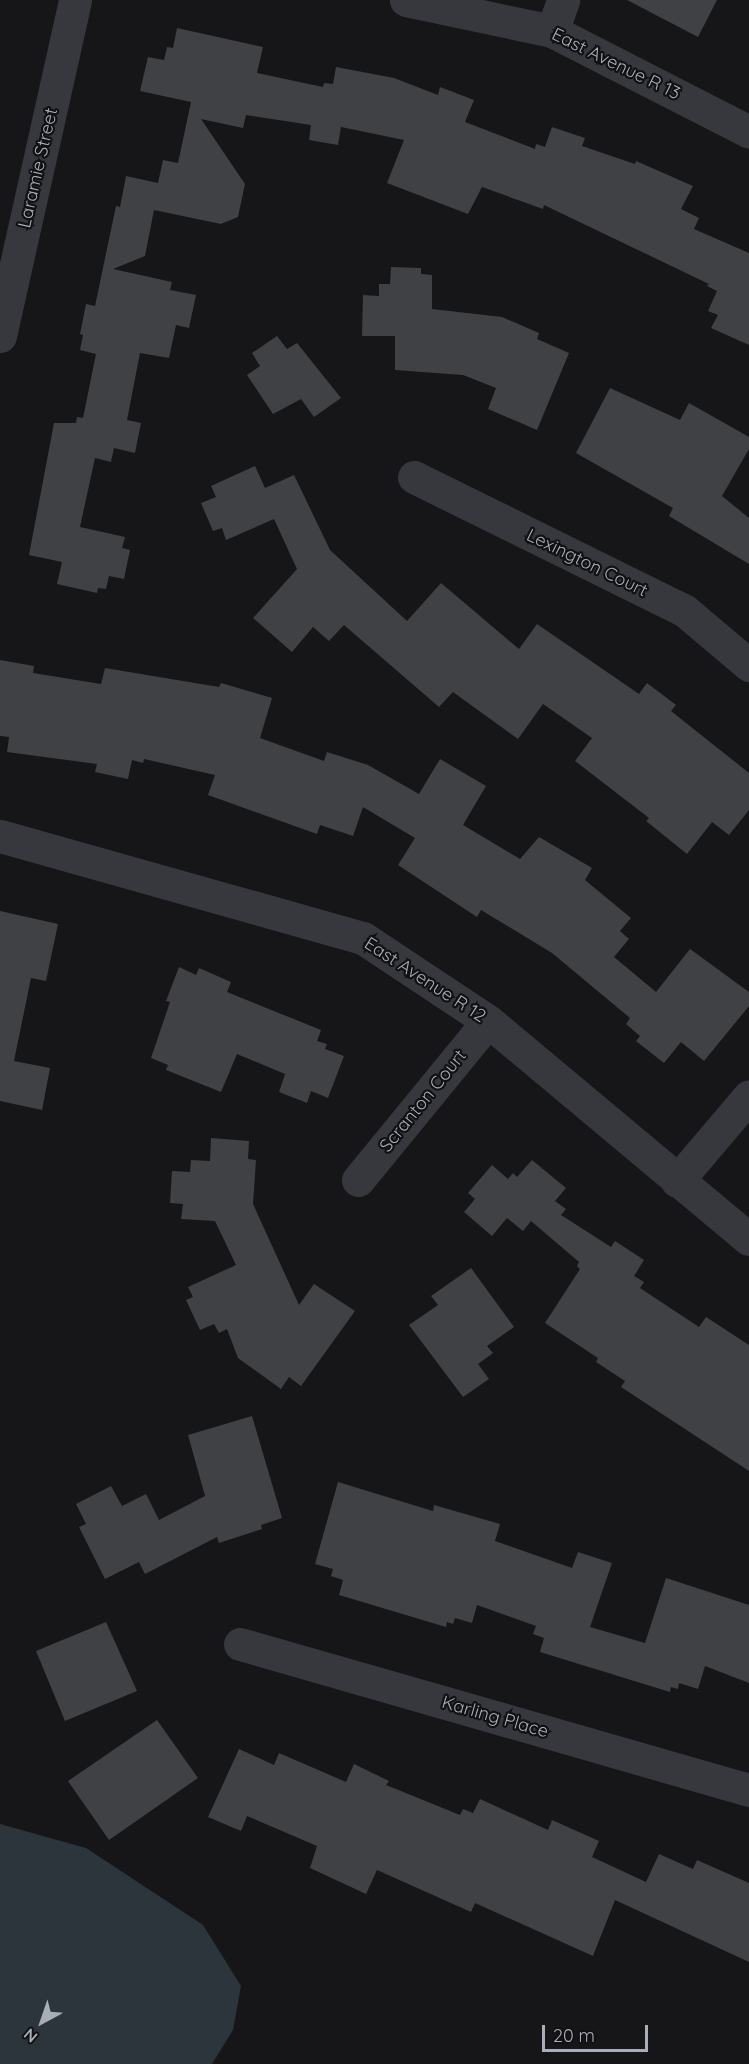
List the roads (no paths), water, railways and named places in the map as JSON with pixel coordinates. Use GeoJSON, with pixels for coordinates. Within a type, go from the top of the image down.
{"type":"FeatureCollection","features":[{"type":"Feature","properties":{"kind":"street","name":"Laramie Street"},"geometry":{"type":"LineString","coordinates":[[0,336],[75,0]]}},
{"type":"Feature","properties":{"kind":"street","name":"East Avenue R 13"},"geometry":{"type":"LineString","coordinates":[[406,0],[552,31],[749,132]]}},
{"type":"Feature","properties":{"kind":"street"},"geometry":{"type":"LineString","coordinates":[[552,31],[563,0]]}},
{"type":"Feature","properties":{"kind":"street","name":"Lexington Court"},"geometry":{"type":"LineString","coordinates":[[414,477],[685,611],[749,665]]}},
{"type":"Feature","properties":{"kind":"street","name":"East Avenue R 12"},"geometry":{"type":"LineString","coordinates":[[0,836],[363,938],[488,1021],[749,1239]]}},
{"type":"Feature","properties":{"kind":"street","name":"Scranton Court"},"geometry":{"type":"LineString","coordinates":[[358,1180],[488,1021]]}},
{"type":"Feature","properties":{"kind":"street"},"geometry":{"type":"LineString","coordinates":[[677,1181],[749,1096]]}},
{"type":"Feature","properties":{"kind":"street","name":"Karling Place"},"geometry":{"type":"LineString","coordinates":[[240,1644],[749,1790]]}}]}
